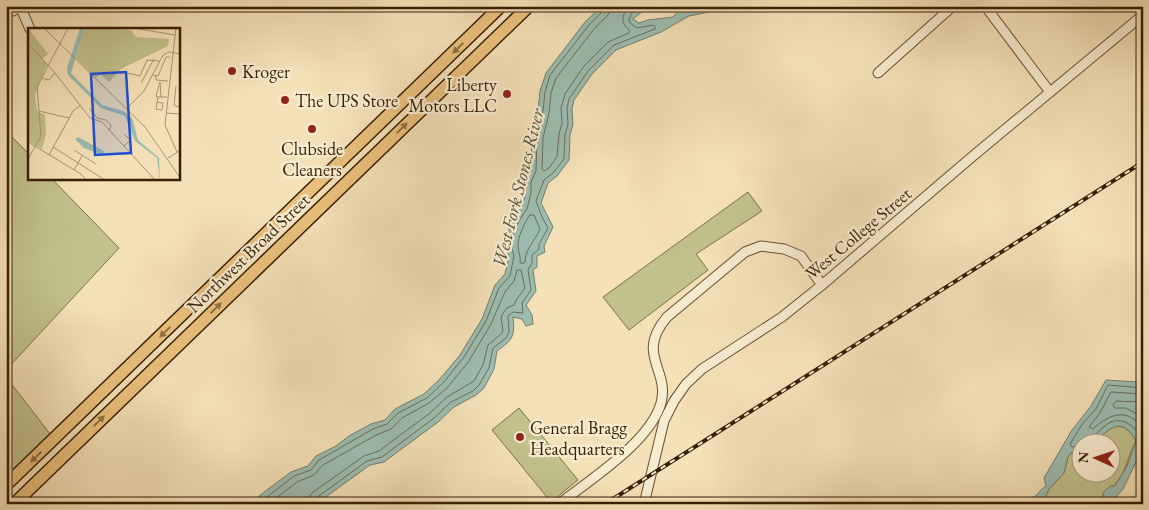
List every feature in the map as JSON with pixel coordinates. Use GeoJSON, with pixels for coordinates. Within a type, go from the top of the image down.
{"type":"FeatureCollection","features":[{"type":"Feature","properties":{"kind":"main road"},"geometry":{"type":"LineString","coordinates":[[508,6],[512,21]]}},
{"type":"Feature","properties":{"kind":"main road","name":"Northwest Broad Street"},"geometry":{"type":"LineString","coordinates":[[14,504],[529,6]]}},
{"type":"Feature","properties":{"kind":"main road"},"geometry":{"type":"LineString","coordinates":[[493,9],[512,21]]}},
{"type":"Feature","properties":{"kind":"main road","name":"Northwest Broad Street"},"geometry":{"type":"LineString","coordinates":[[6,485],[304,198],[493,9]]}},
{"type":"Feature","properties":{"kind":"main road"},"geometry":{"type":"LineString","coordinates":[[354,149],[367,162]]}},
{"type":"Feature","properties":{"kind":"main road"},"geometry":{"type":"LineString","coordinates":[[304,198],[316,211]]}},
{"type":"Feature","properties":{"kind":"main road"},"geometry":{"type":"LineString","coordinates":[[236,264],[248,277]]}},
{"type":"Feature","properties":{"kind":"main road"},"geometry":{"type":"LineString","coordinates":[[54,439],[67,452]]}},
{"type":"Feature","properties":{"kind":"street"},"geometry":{"type":"LineString","coordinates":[[6,11],[13,11],[20,6],[30,28]]}},
{"type":"Feature","properties":{"kind":"street"},"geometry":{"type":"LineString","coordinates":[[878,73],[953,6]]}},
{"type":"Feature","properties":{"kind":"street"},"geometry":{"type":"LineString","coordinates":[[985,6],[1050,92]]}},
{"type":"Feature","properties":{"kind":"street","name":"West College Street"},"geometry":{"type":"LineString","coordinates":[[644,504],[664,421],[674,401],[686,384],[702,369],[782,318],[1143,15]]}},
{"type":"Feature","properties":{"kind":"street"},"geometry":{"type":"LineString","coordinates":[[560,504],[633,446],[656,416],[661,402],[662,386],[653,356],[654,342],[658,328],[667,317],[745,252],[760,246],[784,248],[801,256],[822,285]]}},
{"type":"Feature","properties":{"kind":"green space"},"geometry":{"type":"Polygon","coordinates":[[[6,131],[28,153],[28,180],[53,180],[119,248],[6,370],[6,131]]]}},
{"type":"Feature","properties":{"kind":"green space"},"geometry":{"type":"Polygon","coordinates":[[[748,192],[762,211],[696,254],[708,270],[629,330],[603,297],[748,192]]]}},
{"type":"Feature","properties":{"kind":"green space"},"geometry":{"type":"Polygon","coordinates":[[[6,377],[54,439],[6,482],[6,377]]]}},
{"type":"Feature","properties":{"kind":"green space"},"geometry":{"type":"Polygon","coordinates":[[[519,408],[578,480],[551,502],[492,430],[519,408]]]}},
{"type":"Feature","properties":{"kind":"green space"},"geometry":{"type":"Polygon","coordinates":[[[1114,426],[1122,427],[1132,434],[1136,441],[1122,473],[1122,432],[1107,431],[1114,426]]]}},
{"type":"Feature","properties":{"kind":"green space"},"geometry":{"type":"Polygon","coordinates":[[[1072,452],[1072,482],[1116,482],[1104,492],[1100,504],[1042,504],[1049,489],[1064,473],[1068,457],[1072,452]]]}},
{"type":"Feature","properties":{"kind":"water"},"geometry":{"type":"Polygon","coordinates":[[[602,6],[663,6],[653,12],[643,11],[633,19],[639,23],[673,17],[679,10],[688,6],[740,6],[689,16],[661,32],[616,50],[592,74],[574,100],[569,160],[557,176],[548,183],[541,203],[553,227],[544,246],[545,252],[537,256],[537,267],[533,270],[536,291],[526,305],[532,315],[533,324],[526,326],[522,319],[513,317],[514,329],[512,337],[497,351],[494,369],[484,388],[476,395],[454,407],[438,422],[384,462],[370,465],[316,504],[254,504],[259,496],[291,472],[308,466],[316,456],[371,424],[385,420],[395,409],[424,394],[439,380],[460,355],[482,319],[495,285],[505,274],[509,256],[505,247],[509,236],[509,228],[512,227],[515,216],[522,207],[526,192],[526,181],[531,171],[532,136],[538,111],[540,91],[546,73],[585,22],[602,6]]]}},
{"type":"Feature","properties":{"kind":"water"},"geometry":{"type":"Polygon","coordinates":[[[1106,380],[1143,384],[1143,448],[1123,489],[1110,504],[1100,504],[1104,492],[1110,486],[1115,486],[1117,482],[1122,482],[1122,474],[1136,441],[1131,433],[1121,426],[1111,428],[1106,432],[1072,432],[1072,452],[1068,457],[1064,473],[1049,489],[1042,504],[1029,504],[1030,499],[1046,486],[1044,478],[1072,430],[1091,406],[1106,380]]]}},
{"type":"Feature","properties":{"kind":"railway"},"geometry":{"type":"LineString","coordinates":[[605,504],[1143,162]]}},
{"type":"Feature","properties":{"kind":"place","name":"Kroger"},"geometry":{"type":"Point","coordinates":[232,71]}},
{"type":"Feature","properties":{"kind":"place","name":"Liberty Motors LLC"},"geometry":{"type":"Point","coordinates":[507,94]}},
{"type":"Feature","properties":{"kind":"place","name":"The UPS Store"},"geometry":{"type":"Point","coordinates":[285,100]}},
{"type":"Feature","properties":{"kind":"place","name":"Clubside Cleaners"},"geometry":{"type":"Point","coordinates":[312,129]}},
{"type":"Feature","properties":{"kind":"place","name":"General Bragg Headquarters"},"geometry":{"type":"Point","coordinates":[520,437]}},
{"type":"Feature","properties":{"kind":"water label","name":"West Fork Stones River"},"geometry":{"type":"Point","coordinates":[518,188]}}]}
